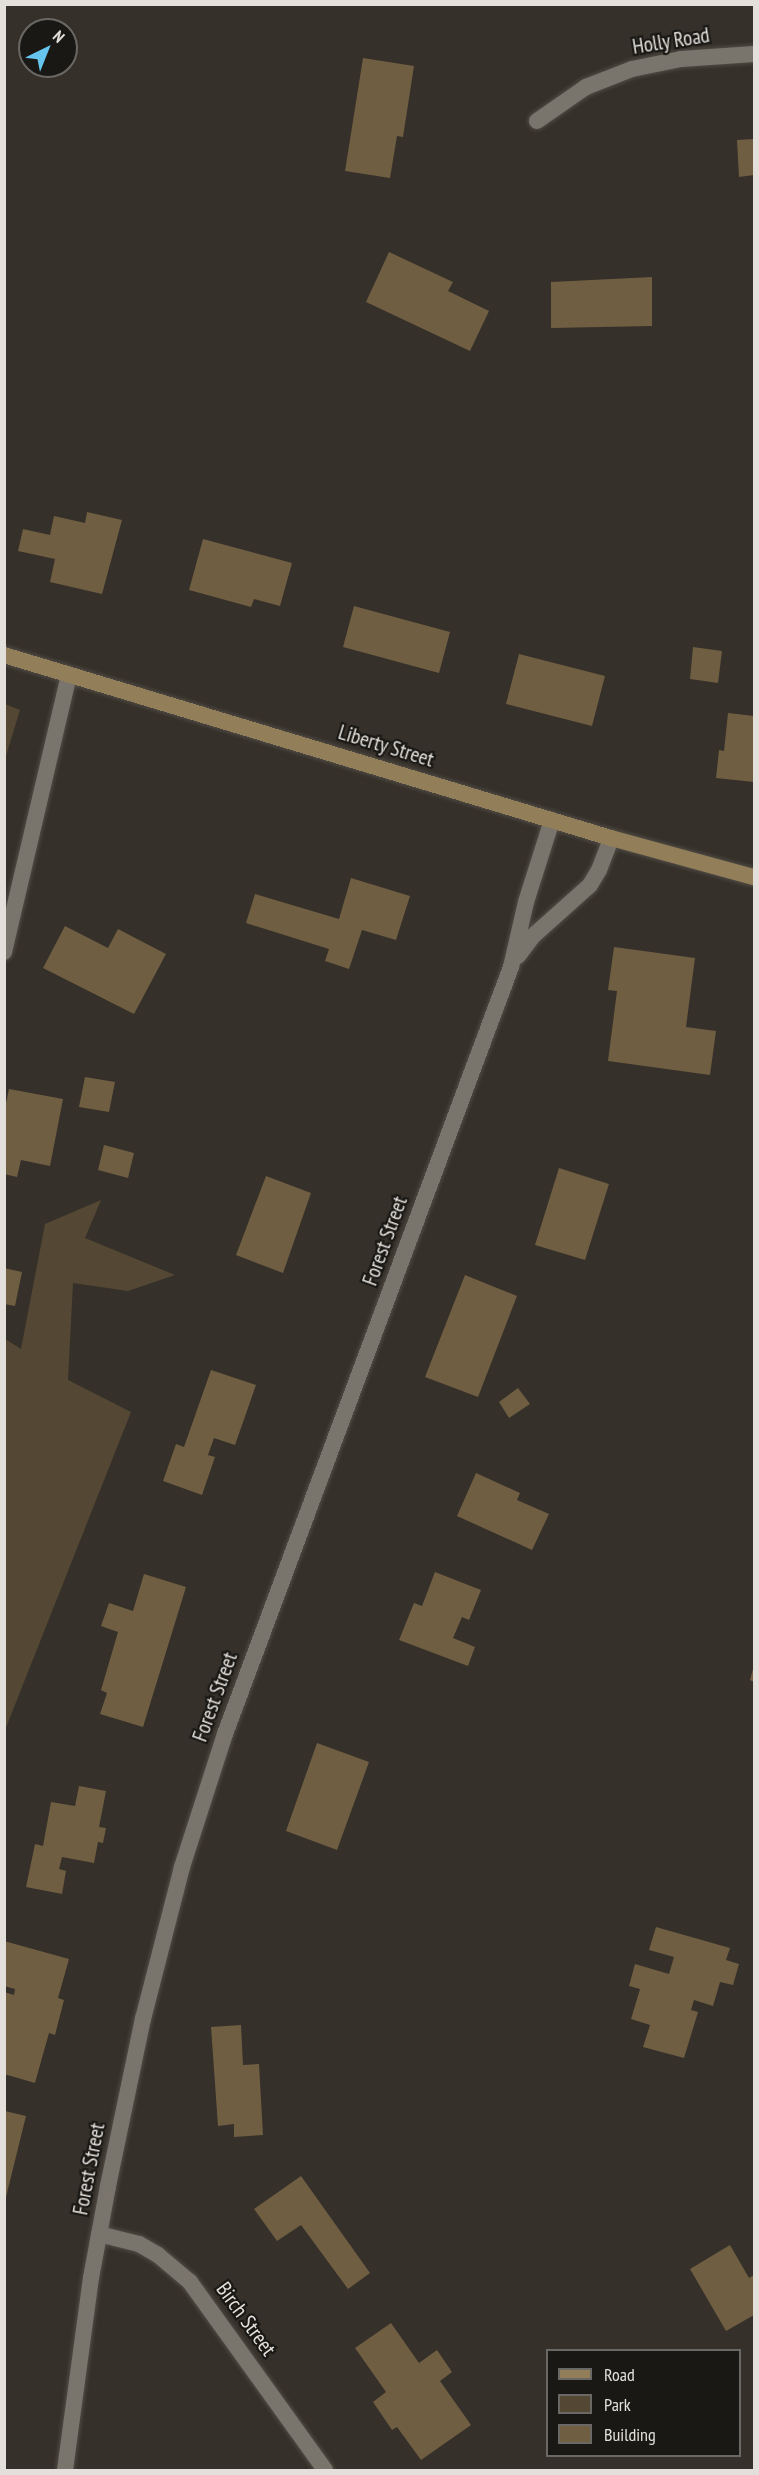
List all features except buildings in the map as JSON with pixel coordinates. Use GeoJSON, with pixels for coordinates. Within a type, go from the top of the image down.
{"type":"FeatureCollection","features":[{"type":"Feature","properties":{"kind":"main road","name":"Liberty Street"},"geometry":{"type":"LineString","coordinates":[[4,655],[612,838],[754,878]]}},
{"type":"Feature","properties":{"kind":"street","name":"Holly Road"},"geometry":{"type":"LineString","coordinates":[[537,121],[586,87],[632,69],[681,59],[754,54]]}},
{"type":"Feature","properties":{"kind":"street"},"geometry":{"type":"LineString","coordinates":[[4,952],[69,674]]}},
{"type":"Feature","properties":{"kind":"street","name":"Forest Street"},"geometry":{"type":"LineString","coordinates":[[65,2470],[99,2234],[146,2008],[182,1867],[202,1801],[511,967],[526,902],[552,820]]}},
{"type":"Feature","properties":{"kind":"street","name":"Forest Street"},"geometry":{"type":"LineString","coordinates":[[511,967],[533,936],[590,885],[612,838]]}},
{"type":"Feature","properties":{"kind":"street","name":"Birch Street"},"geometry":{"type":"LineString","coordinates":[[99,2234],[139,2244],[158,2255],[190,2282],[325,2470]]}},
{"type":"Feature","properties":{"kind":"green space"},"geometry":{"type":"Polygon","coordinates":[[[4,704],[20,710],[5,759],[4,704]]]}},
{"type":"Feature","properties":{"kind":"green space"},"geometry":{"type":"Polygon","coordinates":[[[101,1200],[85,1238],[175,1275],[128,1291],[73,1283],[68,1380],[131,1412],[5,1730],[5,1339],[21,1349],[45,1224],[101,1200]]]}}]}
